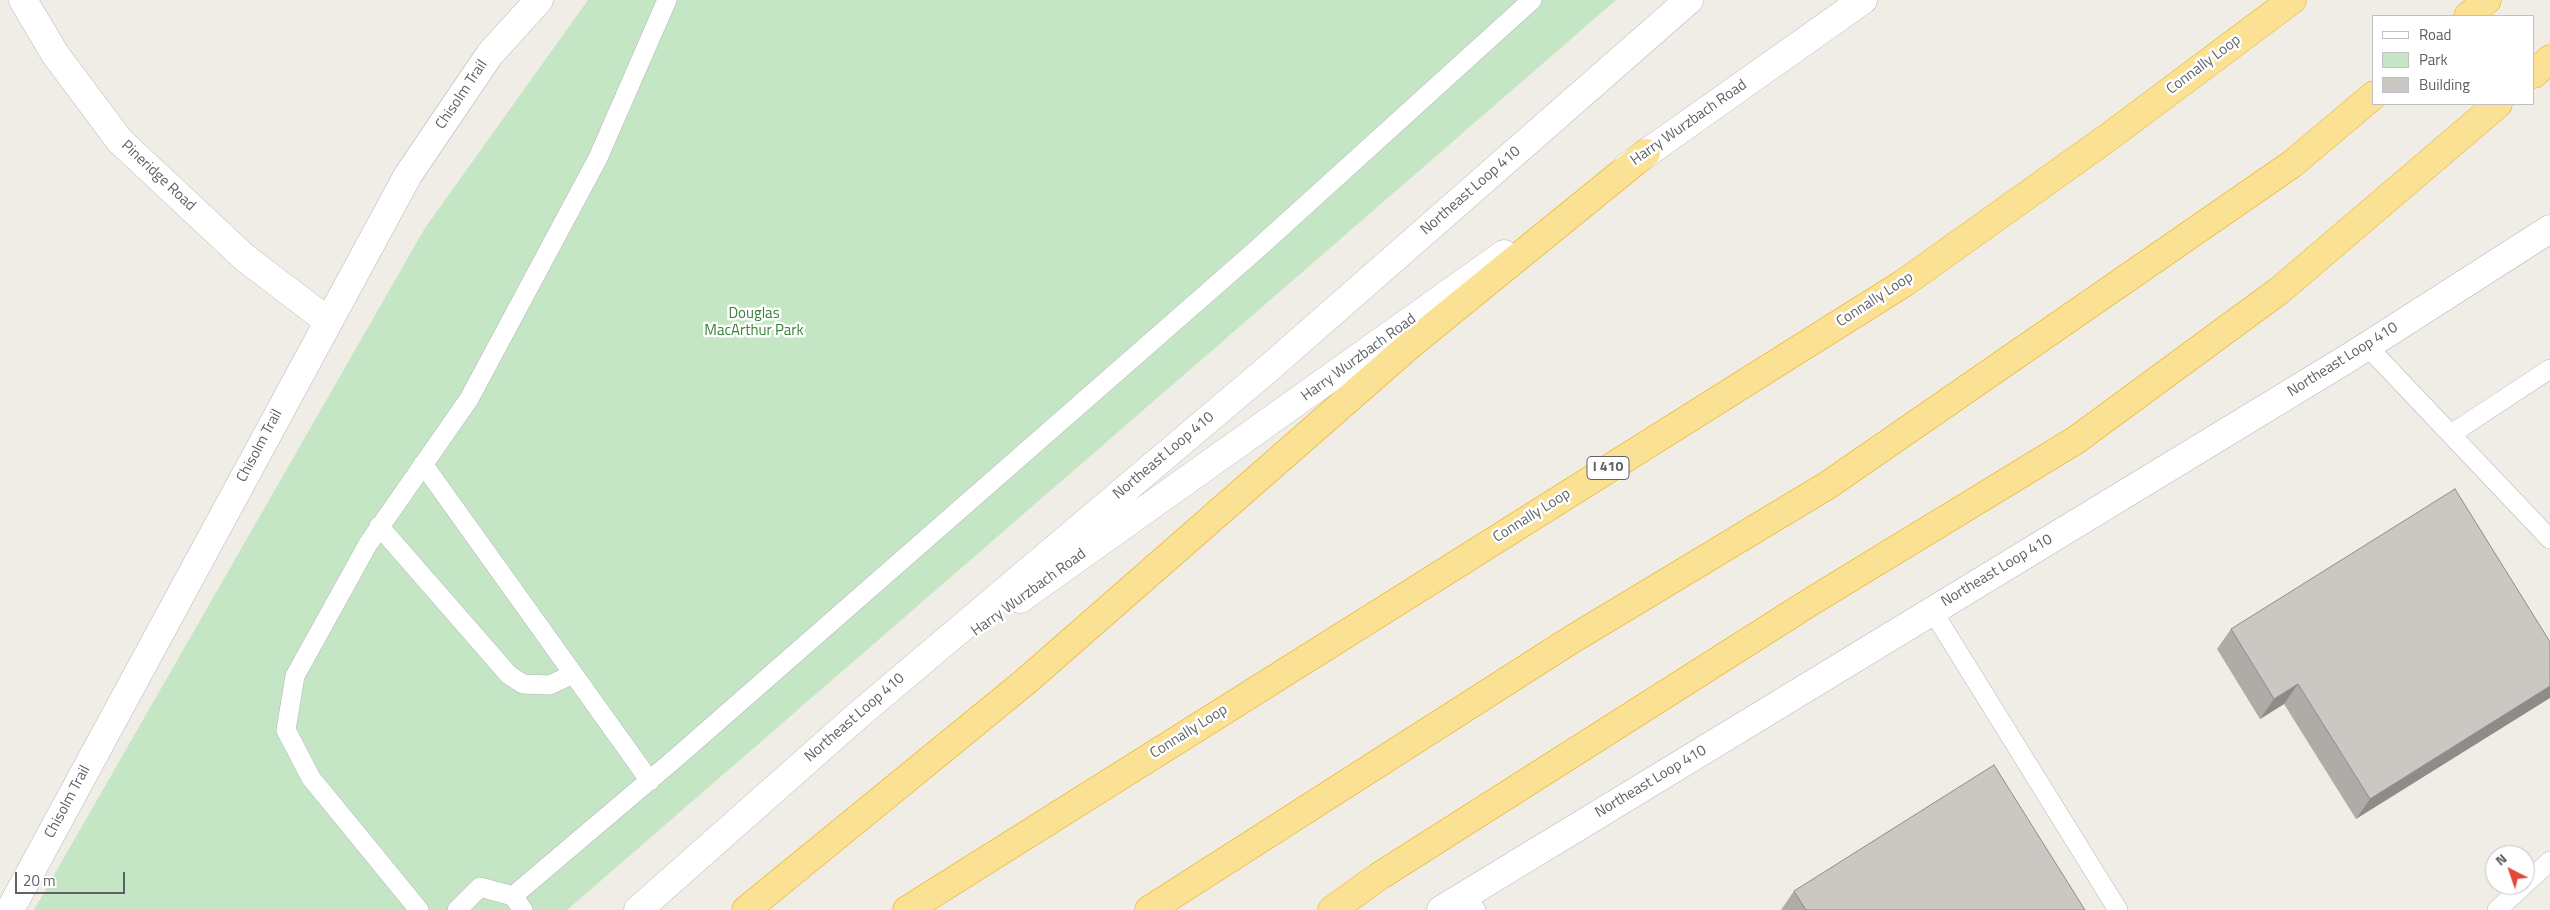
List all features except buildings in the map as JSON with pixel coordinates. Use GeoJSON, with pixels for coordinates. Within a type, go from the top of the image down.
{"type":"FeatureCollection","features":[{"type":"Feature","properties":{"kind":"highway","name":"Connally Loop"},"geometry":{"type":"LineString","coordinates":[[907,910],[1904,283],[2102,142],[2292,0]]}},
{"type":"Feature","properties":{"kind":"highway"},"geometry":{"type":"LineString","coordinates":[[2469,15],[2487,0]]}},
{"type":"Feature","properties":{"kind":"highway"},"geometry":{"type":"LineString","coordinates":[[2535,73],[2550,60]]}},
{"type":"Feature","properties":{"kind":"highway"},"geometry":{"type":"LineString","coordinates":[[1150,910],[1571,640],[1828,485],[2292,164],[2372,97]]}},
{"type":"Feature","properties":{"kind":"highway"},"geometry":{"type":"LineString","coordinates":[[1332,910],[1378,877],[1812,601],[2076,440],[2280,290],[2497,105]]}},
{"type":"Feature","properties":{"kind":"highway"},"geometry":{"type":"LineString","coordinates":[[746,910],[1025,682],[1410,345],[1646,153]]}},
{"type":"Feature","properties":{"kind":"main road","name":"Pineridge Road"},"geometry":{"type":"LineString","coordinates":[[23,0],[55,54],[120,141],[245,258],[328,321]]}},
{"type":"Feature","properties":{"kind":"main road","name":"Chisolm Trail"},"geometry":{"type":"LineString","coordinates":[[10,910],[408,175],[490,54],[539,0]]}},
{"type":"Feature","properties":{"kind":"main road","name":"Northeast Loop 410"},"geometry":{"type":"LineString","coordinates":[[638,910],[856,716],[1269,368],[1689,0]]}},
{"type":"Feature","properties":{"kind":"main road","name":"Harry Wurzbach Road"},"geometry":{"type":"LineString","coordinates":[[856,716],[1862,0]]}},
{"type":"Feature","properties":{"kind":"main road","name":"Northeast Loop 410"},"geometry":{"type":"LineString","coordinates":[[1441,910],[1471,903],[1932,610],[2367,346],[2550,229]]}},
{"type":"Feature","properties":{"kind":"lane"},"geometry":{"type":"LineString","coordinates":[[419,910],[311,778],[286,730],[295,676],[379,526],[469,399],[598,158],[667,0]]}},
{"type":"Feature","properties":{"kind":"lane"},"geometry":{"type":"LineString","coordinates":[[457,910],[480,887],[518,903],[650,781],[1254,251],[1532,0]]}},
{"type":"Feature","properties":{"kind":"lane"},"geometry":{"type":"LineString","coordinates":[[2367,346],[2550,539]]}},
{"type":"Feature","properties":{"kind":"lane"},"geometry":{"type":"LineString","coordinates":[[2451,434],[2550,369]]}},
{"type":"Feature","properties":{"kind":"lane"},"geometry":{"type":"LineString","coordinates":[[423,464],[650,781]]}},
{"type":"Feature","properties":{"kind":"lane"},"geometry":{"type":"LineString","coordinates":[[379,526],[509,675],[523,684],[550,685],[573,674]]}},
{"type":"Feature","properties":{"kind":"lane"},"geometry":{"type":"LineString","coordinates":[[1932,610],[2118,910]]}},
{"type":"Feature","properties":{"kind":"lane"},"geometry":{"type":"LineString","coordinates":[[2535,875],[2550,861]]}},
{"type":"Feature","properties":{"kind":"lane"},"geometry":{"type":"LineString","coordinates":[[2497,910],[2513,895]]}},
{"type":"Feature","properties":{"kind":"green space","name":"Douglas MacArthur Park"},"geometry":{"type":"Polygon","coordinates":[[[588,0],[1616,0],[567,910],[34,910],[425,228],[588,0]]]}}]}
